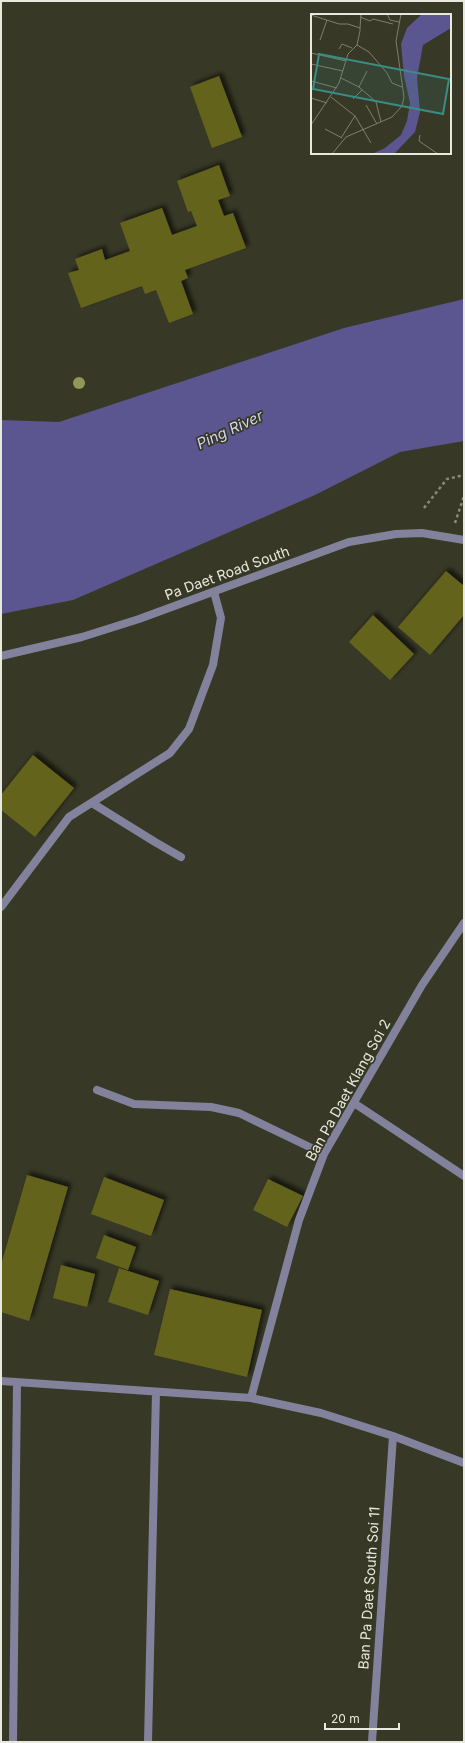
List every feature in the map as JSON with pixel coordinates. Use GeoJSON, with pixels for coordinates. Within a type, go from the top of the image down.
{"type":"FeatureCollection","features":[{"type":"Feature","properties":{"kind":"street","name":"Pa Daet Road South"},"geometry":{"type":"LineString","coordinates":[[1,656],[82,637],[139,619],[349,542],[396,534],[422,533],[450,536],[464,540]]}},
{"type":"Feature","properties":{"kind":"street"},"geometry":{"type":"LineString","coordinates":[[1,907],[69,817],[170,753],[189,729],[214,665],[221,618],[214,592]]}},
{"type":"Feature","properties":{"kind":"street"},"geometry":{"type":"LineString","coordinates":[[92,803],[181,857]]}},
{"type":"Feature","properties":{"kind":"street","name":"Ban Pa Daet Klang Soi 2"},"geometry":{"type":"LineString","coordinates":[[251,1398],[298,1220],[324,1154],[422,985],[464,923]]}},
{"type":"Feature","properties":{"kind":"street"},"geometry":{"type":"LineString","coordinates":[[97,1090],[134,1104],[211,1107],[239,1113],[324,1154]]}},
{"type":"Feature","properties":{"kind":"street"},"geometry":{"type":"LineString","coordinates":[[354,1103],[464,1176]]}},
{"type":"Feature","properties":{"kind":"street"},"geometry":{"type":"LineString","coordinates":[[1,1381],[251,1398],[321,1413],[392,1436],[464,1463]]}},
{"type":"Feature","properties":{"kind":"street"},"geometry":{"type":"LineString","coordinates":[[13,1742],[17,1383]]}},
{"type":"Feature","properties":{"kind":"street"},"geometry":{"type":"LineString","coordinates":[[148,1742],[156,1392]]}},
{"type":"Feature","properties":{"kind":"street","name":"Ban Pa Daet South Soi 11"},"geometry":{"type":"LineString","coordinates":[[372,1742],[392,1436]]}},
{"type":"Feature","properties":{"kind":"path"},"geometry":{"type":"LineString","coordinates":[[424,508],[447,478],[464,475]]}},
{"type":"Feature","properties":{"kind":"path"},"geometry":{"type":"LineString","coordinates":[[450,536],[464,496]]}},
{"type":"Feature","properties":{"kind":"water","name":"Ping River"},"geometry":{"type":"Polygon","coordinates":[[[464,299],[464,441],[400,452],[315,495],[73,600],[1,614],[1,420],[59,422],[344,328],[464,299]]]}},
{"type":"Feature","properties":{"kind":"building"},"geometry":{"type":"Polygon","coordinates":[[[219,76],[242,137],[212,148],[190,87],[219,76]]]}},
{"type":"Feature","properties":{"kind":"building"},"geometry":{"type":"Polygon","coordinates":[[[219,165],[230,196],[218,200],[224,216],[233,213],[246,248],[185,270],[188,278],[181,281],[193,314],[169,323],[156,290],[145,294],[142,286],[81,308],[68,273],[79,270],[75,259],[102,249],[105,260],[130,251],[120,223],[162,208],[172,235],[197,226],[191,211],[188,212],[177,181],[219,165]]]}},
{"type":"Feature","properties":{"kind":"building"},"geometry":{"type":"Polygon","coordinates":[[[446,571],[464,586],[464,615],[430,655],[398,627],[446,571]]]}},
{"type":"Feature","properties":{"kind":"building"},"geometry":{"type":"Polygon","coordinates":[[[373,615],[414,654],[390,680],[349,642],[373,615]]]}},
{"type":"Feature","properties":{"kind":"building"},"geometry":{"type":"Polygon","coordinates":[[[33,755],[74,788],[35,837],[1,810],[1,795],[33,755]]]}},
{"type":"Feature","properties":{"kind":"building"},"geometry":{"type":"Polygon","coordinates":[[[27,1175],[68,1187],[29,1321],[1,1312],[1,1265],[27,1175]]]}},
{"type":"Feature","properties":{"kind":"building"},"geometry":{"type":"Polygon","coordinates":[[[104,1177],[164,1200],[151,1236],[91,1214],[104,1177]]]}},
{"type":"Feature","properties":{"kind":"building"},"geometry":{"type":"Polygon","coordinates":[[[268,1179],[303,1196],[287,1227],[253,1210],[268,1179]]]}},
{"type":"Feature","properties":{"kind":"building"},"geometry":{"type":"Polygon","coordinates":[[[104,1235],[136,1247],[128,1270],[96,1258],[104,1235]]]}},
{"type":"Feature","properties":{"kind":"building"},"geometry":{"type":"Polygon","coordinates":[[[61,1265],[95,1274],[87,1307],[53,1298],[61,1265]]]}},
{"type":"Feature","properties":{"kind":"building"},"geometry":{"type":"Polygon","coordinates":[[[119,1268],[159,1281],[148,1315],[108,1302],[119,1268]]]}},
{"type":"Feature","properties":{"kind":"building"},"geometry":{"type":"Polygon","coordinates":[[[170,1289],[262,1310],[247,1377],[154,1355],[170,1289]]]}}]}
